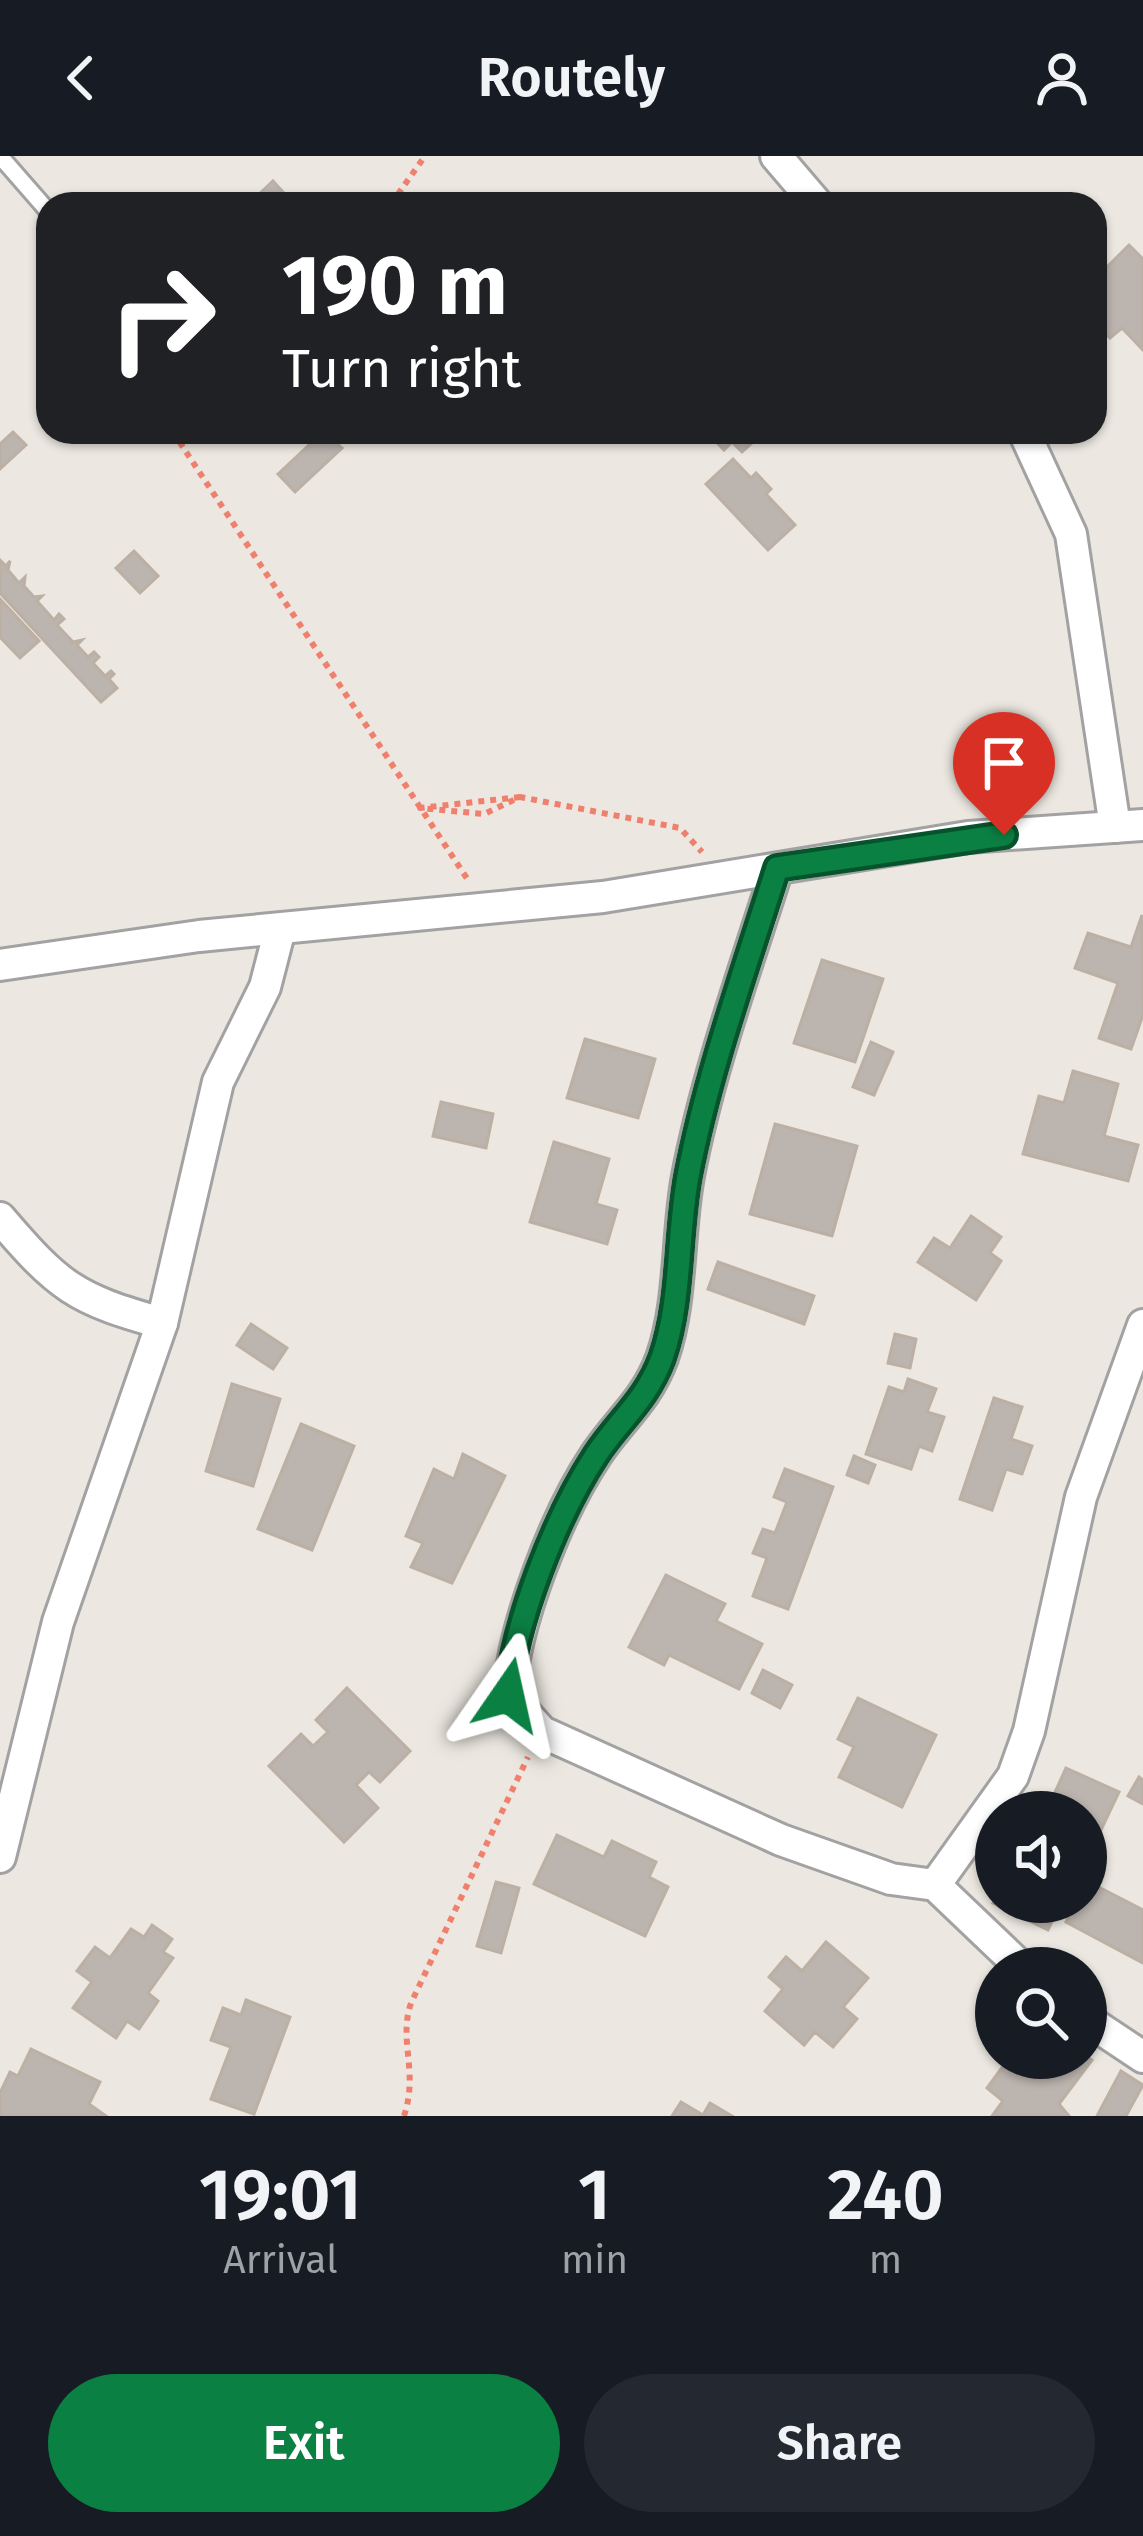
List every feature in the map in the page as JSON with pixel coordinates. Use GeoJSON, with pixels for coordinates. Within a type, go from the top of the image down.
{"type":"FeatureCollection","features":[{"type":"Feature","properties":{"kind":"street"},"geometry":{"type":"LineString","coordinates":[[776,156],[807,192]]}},
{"type":"Feature","properties":{"kind":"street"},"geometry":{"type":"LineString","coordinates":[[0,965],[280,929],[489,912],[968,838],[1129,826],[1071,534],[1030,444]]}},
{"type":"Feature","properties":{"kind":"street"},"geometry":{"type":"LineString","coordinates":[[777,868],[707,1094],[687,1180],[663,1355],[636,1410],[597,1452],[579,1485],[511,1661],[508,1695],[542,1732],[781,1840],[891,1880],[935,1885],[1000,1947]]}},
{"type":"Feature","properties":{"kind":"street"},"geometry":{"type":"LineString","coordinates":[[0,1857],[58,1622],[162,1323],[218,1082],[265,988],[280,929]]}},
{"type":"Feature","properties":{"kind":"street"},"geometry":{"type":"LineString","coordinates":[[0,1218],[42,1267],[90,1303],[162,1323]]}},
{"type":"Feature","properties":{"kind":"street"},"geometry":{"type":"LineString","coordinates":[[935,1885],[1013,1776],[1029,1731],[1081,1497],[1143,1325]]}},
{"type":"Feature","properties":{"kind":"street"},"geometry":{"type":"LineString","coordinates":[[1107,2033],[1143,2057]]}},
{"type":"Feature","properties":{"kind":"lane"},"geometry":{"type":"LineString","coordinates":[[1,156],[36,197]]}},
{"type":"Feature","properties":{"kind":"path"},"geometry":{"type":"LineString","coordinates":[[400,192],[425,156]]}},
{"type":"Feature","properties":{"kind":"path"},"geometry":{"type":"LineString","coordinates":[[181,444],[489,912]]}},
{"type":"Feature","properties":{"kind":"path"},"geometry":{"type":"LineString","coordinates":[[420,808],[484,814],[520,797],[680,828],[724,877]]}},
{"type":"Feature","properties":{"kind":"path"},"geometry":{"type":"LineString","coordinates":[[404,2116],[414,2080],[405,2020],[411,2003],[542,1732]]}},
{"type":"Feature","properties":{"kind":"building"},"geometry":{"type":"Polygon","coordinates":[[[273,181],[283,192],[261,192],[273,181]]]}},
{"type":"Feature","properties":{"kind":"building"},"geometry":{"type":"Polygon","coordinates":[[[1129,245],[1143,259],[1143,350],[1122,328],[1110,338],[1107,335],[1107,267],[1129,245]]]}},
{"type":"Feature","properties":{"kind":"building"},"geometry":{"type":"Polygon","coordinates":[[[13,432],[26,445],[0,469],[0,444],[13,432]]]}},
{"type":"Feature","properties":{"kind":"building"},"geometry":{"type":"Polygon","coordinates":[[[310,444],[342,448],[295,492],[278,474],[310,444]]]}},
{"type":"Feature","properties":{"kind":"building"},"geometry":{"type":"Polygon","coordinates":[[[733,459],[751,478],[756,473],[771,489],[766,494],[795,525],[768,550],[706,484],[733,459]]]}},
{"type":"Feature","properties":{"kind":"building"},"geometry":{"type":"Polygon","coordinates":[[[134,551],[158,576],[140,593],[116,568],[134,551]]]}},
{"type":"Feature","properties":{"kind":"building"},"geometry":{"type":"Polygon","coordinates":[[[0,560],[6,566],[10,561],[8,570],[19,583],[25,577],[24,586],[34,597],[42,596],[37,601],[54,620],[59,614],[64,619],[57,625],[73,642],[82,640],[77,645],[88,657],[94,652],[99,657],[93,663],[105,676],[114,674],[109,679],[117,688],[101,702],[0,593],[0,560]]]}},
{"type":"Feature","properties":{"kind":"building"},"geometry":{"type":"Polygon","coordinates":[[[0,599],[39,641],[20,658],[0,637],[0,599]]]}},
{"type":"Feature","properties":{"kind":"building"},"geometry":{"type":"Polygon","coordinates":[[[1142,915],[1143,1015],[1131,1049],[1099,1038],[1118,983],[1075,968],[1088,933],[1131,947],[1142,915]]]}},
{"type":"Feature","properties":{"kind":"building"},"geometry":{"type":"Polygon","coordinates":[[[822,960],[883,979],[855,1062],[794,1043],[822,960]]]}},
{"type":"Feature","properties":{"kind":"building"},"geometry":{"type":"Polygon","coordinates":[[[585,1039],[655,1059],[638,1118],[567,1098],[585,1039]]]}},
{"type":"Feature","properties":{"kind":"building"},"geometry":{"type":"Polygon","coordinates":[[[871,1042],[893,1052],[874,1095],[853,1087],[871,1042]]]}},
{"type":"Feature","properties":{"kind":"building"},"geometry":{"type":"Polygon","coordinates":[[[1073,1071],[1118,1084],[1104,1136],[1138,1145],[1128,1181],[1023,1154],[1039,1096],[1064,1103],[1073,1071]]]}},
{"type":"Feature","properties":{"kind":"building"},"geometry":{"type":"Polygon","coordinates":[[[441,1102],[493,1114],[486,1148],[433,1136],[441,1102]]]}},
{"type":"Feature","properties":{"kind":"building"},"geometry":{"type":"Polygon","coordinates":[[[775,1124],[857,1146],[832,1236],[750,1214],[775,1124]]]}},
{"type":"Feature","properties":{"kind":"building"},"geometry":{"type":"Polygon","coordinates":[[[554,1142],[609,1159],[596,1204],[617,1210],[607,1244],[530,1222],[554,1142]]]}},
{"type":"Feature","properties":{"kind":"building"},"geometry":{"type":"Polygon","coordinates":[[[971,1216],[1001,1237],[990,1253],[1001,1261],[976,1300],[918,1262],[934,1238],[950,1248],[971,1216]]]}},
{"type":"Feature","properties":{"kind":"building"},"geometry":{"type":"Polygon","coordinates":[[[718,1262],[814,1296],[804,1324],[708,1289],[718,1262]]]}},
{"type":"Feature","properties":{"kind":"building"},"geometry":{"type":"Polygon","coordinates":[[[251,1324],[287,1348],[273,1369],[237,1345],[251,1324]]]}},
{"type":"Feature","properties":{"kind":"building"},"geometry":{"type":"Polygon","coordinates":[[[895,1334],[916,1339],[910,1368],[888,1363],[895,1334]]]}},
{"type":"Feature","properties":{"kind":"building"},"geometry":{"type":"Polygon","coordinates":[[[908,1379],[936,1389],[927,1412],[944,1417],[932,1451],[919,1446],[911,1469],[866,1454],[889,1387],[904,1392],[908,1379]]]}},
{"type":"Feature","properties":{"kind":"building"},"geometry":{"type":"Polygon","coordinates":[[[232,1384],[280,1399],[253,1486],[206,1471],[232,1384]]]}},
{"type":"Feature","properties":{"kind":"building"},"geometry":{"type":"Polygon","coordinates":[[[994,1398],[1022,1407],[1011,1439],[1032,1446],[1022,1474],[1006,1469],[992,1510],[960,1499],[994,1398]]]}},
{"type":"Feature","properties":{"kind":"building"},"geometry":{"type":"Polygon","coordinates":[[[301,1424],[354,1446],[312,1550],[258,1529],[301,1424]]]}},
{"type":"Feature","properties":{"kind":"building"},"geometry":{"type":"Polygon","coordinates":[[[463,1454],[505,1476],[452,1583],[411,1567],[423,1543],[406,1536],[434,1469],[454,1479],[463,1454]]]}},
{"type":"Feature","properties":{"kind":"building"},"geometry":{"type":"Polygon","coordinates":[[[854,1456],[875,1465],[868,1483],[847,1475],[854,1456]]]}},
{"type":"Feature","properties":{"kind":"building"},"geometry":{"type":"Polygon","coordinates":[[[785,1469],[833,1487],[788,1609],[753,1596],[767,1558],[753,1553],[763,1529],[775,1533],[787,1502],[774,1497],[785,1469]]]}},
{"type":"Feature","properties":{"kind":"building"},"geometry":{"type":"Polygon","coordinates":[[[666,1575],[725,1604],[716,1621],[762,1644],[739,1689],[669,1655],[664,1665],[629,1647],[666,1575]]]}},
{"type":"Feature","properties":{"kind":"building"},"geometry":{"type":"Polygon","coordinates":[[[763,1670],[792,1685],[780,1708],[752,1693],[763,1670]]]}},
{"type":"Feature","properties":{"kind":"building"},"geometry":{"type":"Polygon","coordinates":[[[347,1688],[410,1751],[380,1782],[369,1772],[356,1785],[378,1808],[344,1842],[269,1766],[301,1734],[313,1746],[328,1732],[316,1720],[347,1688]]]}},
{"type":"Feature","properties":{"kind":"building"},"geometry":{"type":"Polygon","coordinates":[[[858,1698],[936,1735],[902,1807],[839,1777],[854,1747],[838,1739],[858,1698]]]}},
{"type":"Feature","properties":{"kind":"building"},"geometry":{"type":"Polygon","coordinates":[[[1066,1768],[1119,1792],[1107,1817],[1107,1791],[1056,1791],[1066,1768]]]}},
{"type":"Feature","properties":{"kind":"building"},"geometry":{"type":"Polygon","coordinates":[[[1139,1777],[1143,1780],[1143,1804],[1128,1796],[1139,1777]]]}},
{"type":"Feature","properties":{"kind":"building"},"geometry":{"type":"Polygon","coordinates":[[[557,1835],[604,1857],[612,1841],[656,1862],[649,1877],[668,1887],[645,1936],[534,1884],[557,1835]]]}},
{"type":"Feature","properties":{"kind":"building"},"geometry":{"type":"Polygon","coordinates":[[[496,1882],[519,1888],[501,1953],[477,1946],[496,1882]]]}},
{"type":"Feature","properties":{"kind":"building"},"geometry":{"type":"Polygon","coordinates":[[[1107,1891],[1143,1910],[1143,1963],[1068,1923],[1107,1923],[1107,1891]]]}},
{"type":"Feature","properties":{"kind":"building"},"geometry":{"type":"Polygon","coordinates":[[[152,1925],[172,1939],[163,1952],[173,1958],[148,1993],[158,2001],[139,2029],[127,2021],[116,2038],[73,2008],[92,1982],[77,1971],[95,1947],[110,1958],[131,1929],[144,1937],[152,1925]]]}},
{"type":"Feature","properties":{"kind":"building"},"geometry":{"type":"Polygon","coordinates":[[[826,1942],[868,1978],[843,2007],[857,2019],[833,2047],[815,2032],[804,2045],[765,2011],[783,1989],[769,1977],[786,1957],[802,1971],[826,1942]]]}},
{"type":"Feature","properties":{"kind":"building"},"geometry":{"type":"Polygon","coordinates":[[[246,2000],[290,2017],[254,2114],[211,2099],[231,2047],[211,2040],[223,2008],[241,2015],[246,2000]]]}},
{"type":"Feature","properties":{"kind":"building"},"geometry":{"type":"Polygon","coordinates":[[[31,2049],[100,2082],[89,2104],[106,2116],[0,2116],[0,2093],[10,2072],[18,2076],[31,2049]]]}},
{"type":"Feature","properties":{"kind":"building"},"geometry":{"type":"Polygon","coordinates":[[[1121,2071],[1143,2085],[1126,2116],[1097,2116],[1121,2071]]]}},
{"type":"Feature","properties":{"kind":"building"},"geometry":{"type":"Polygon","coordinates":[[[994,2079],[1078,2079],[1059,2104],[1069,2116],[992,2116],[1003,2101],[987,2088],[994,2079]]]}},
{"type":"Feature","properties":{"kind":"building"},"geometry":{"type":"Polygon","coordinates":[[[681,2102],[703,2115],[710,2103],[732,2116],[672,2116],[681,2102]]]}},
{"type":"Feature","properties":{"kind":"route"},"geometry":{"type":"LineString","coordinates":[[508,1695],[511,1661],[557,1532],[597,1452],[636,1410],[663,1355],[687,1180],[707,1094],[777,868],[1004,835]]}}]}
